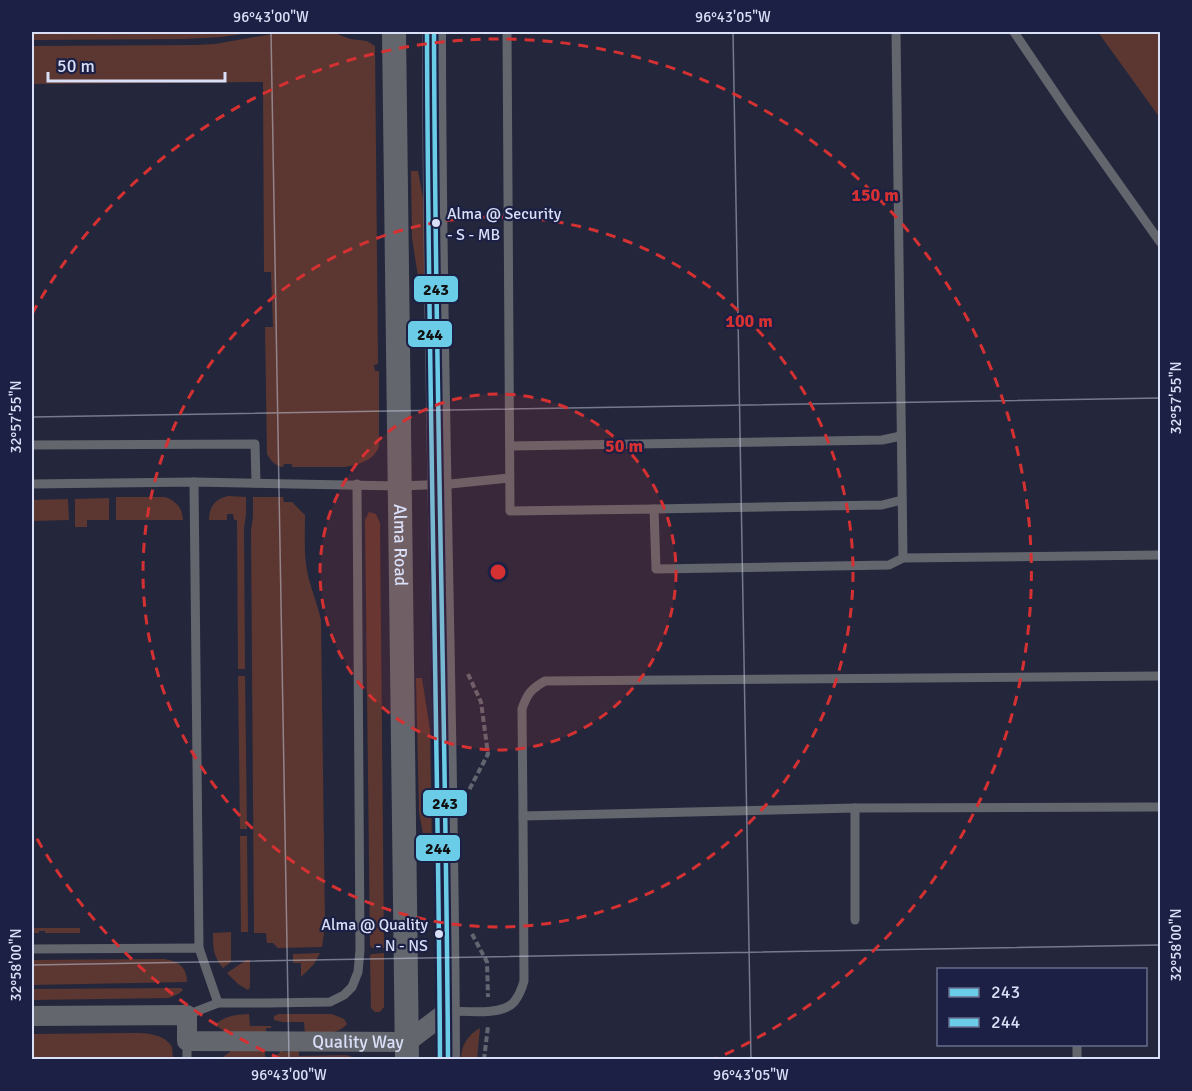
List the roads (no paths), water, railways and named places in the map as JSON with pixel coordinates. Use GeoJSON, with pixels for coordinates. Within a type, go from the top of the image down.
{"type":"FeatureCollection","features":[{"type":"Feature","properties":{"kind":"street","name":"Alma Road"},"geometry":{"type":"LineString","coordinates":[[394,32],[407,1051]]}},
{"type":"Feature","properties":{"kind":"street"},"geometry":{"type":"LineString","coordinates":[[434,32],[434,167],[448,1059]]}},
{"type":"Feature","properties":{"kind":"street","name":"Quality Way"},"geometry":{"type":"LineString","coordinates":[[187,1015],[187,1050],[407,1051],[448,1011]]}},
{"type":"Feature","properties":{"kind":"street"},"geometry":{"type":"LineString","coordinates":[[32,1016],[187,1015]]}},
{"type":"Feature","properties":{"kind":"lane"},"geometry":{"type":"LineString","coordinates":[[507,32],[510,511],[882,505],[902,500]]}},
{"type":"Feature","properties":{"kind":"lane"},"geometry":{"type":"LineString","coordinates":[[896,32],[903,558]]}},
{"type":"Feature","properties":{"kind":"lane"},"geometry":{"type":"LineString","coordinates":[[1014,32],[1161,242]]}},
{"type":"Feature","properties":{"kind":"lane"},"geometry":{"type":"LineString","coordinates":[[510,446],[882,440],[901,436]]}},
{"type":"Feature","properties":{"kind":"lane"},"geometry":{"type":"LineString","coordinates":[[32,445],[255,444],[256,483]]}},
{"type":"Feature","properties":{"kind":"lane"},"geometry":{"type":"LineString","coordinates":[[32,484],[194,482],[400,486],[440,485],[509,478]]}},
{"type":"Feature","properties":{"kind":"lane"},"geometry":{"type":"LineString","coordinates":[[194,482],[199,948],[218,1003]]}},
{"type":"Feature","properties":{"kind":"lane"},"geometry":{"type":"LineString","coordinates":[[187,1015],[218,1003],[330,1002],[344,995],[352,987],[358,972],[360,938],[357,484]]}},
{"type":"Feature","properties":{"kind":"lane"},"geometry":{"type":"LineString","coordinates":[[654,509],[656,569],[889,565],[903,558],[1161,555]]}},
{"type":"Feature","properties":{"kind":"lane"},"geometry":{"type":"LineString","coordinates":[[448,1011],[501,1010],[513,1004],[520,994],[524,981],[522,709],[527,696],[536,686],[545,681],[1161,676]]}},
{"type":"Feature","properties":{"kind":"lane"},"geometry":{"type":"LineString","coordinates":[[523,816],[855,808],[1161,807]]}},
{"type":"Feature","properties":{"kind":"lane"},"geometry":{"type":"LineString","coordinates":[[855,808],[855,920]]}},
{"type":"Feature","properties":{"kind":"lane"},"geometry":{"type":"LineString","coordinates":[[32,949],[199,948]]}},
{"type":"Feature","properties":{"kind":"place","name":"Alma @ Security - S - MB"},"geometry":{"type":"Point","coordinates":[436,223]}},
{"type":"Feature","properties":{"kind":"place","name":"Alma @ Quality - N - NS"},"geometry":{"type":"Point","coordinates":[439,934]}}]}
